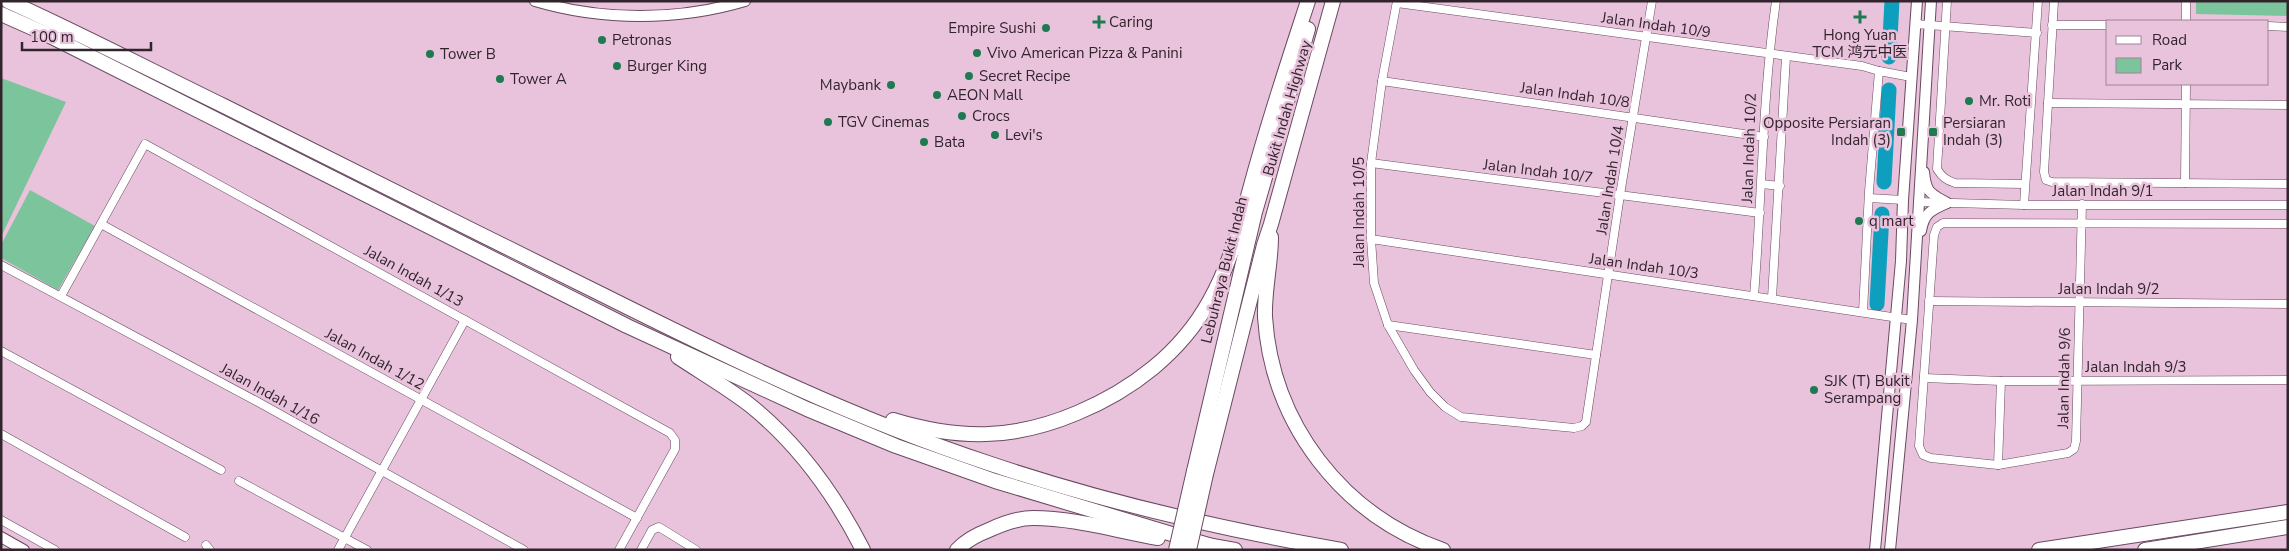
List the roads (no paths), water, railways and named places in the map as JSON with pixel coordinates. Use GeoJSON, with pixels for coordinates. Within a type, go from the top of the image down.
{"type":"FeatureCollection","features":[{"type":"Feature","properties":{"kind":"highway"},"geometry":{"type":"LineString","coordinates":[[8,1],[376,181],[693,340],[825,399],[985,462],[1060,486],[1204,524],[1341,550]]}},
{"type":"Feature","properties":{"kind":"highway"},"geometry":{"type":"LineString","coordinates":[[825,399],[900,422],[953,433],[1006,434],[1051,424],[1103,403],[1152,371],[1185,337],[1210,300],[1227,262],[1288,59],[1308,1]]}},
{"type":"Feature","properties":{"kind":"highway","name":"Lebuhraya Bukit Indah"},"geometry":{"type":"LineString","coordinates":[[1189,550],[1200,472],[1255,212],[1315,1]]}},
{"type":"Feature","properties":{"kind":"highway","name":"Bukit Indah Highway"},"geometry":{"type":"LineString","coordinates":[[1271,224],[1333,1]]}},
{"type":"Feature","properties":{"kind":"highway"},"geometry":{"type":"LineString","coordinates":[[1,14],[46,34],[627,326],[807,409],[896,446],[995,481],[1215,547]]}},
{"type":"Feature","properties":{"kind":"highway"},"geometry":{"type":"LineString","coordinates":[[1271,224],[1271,262],[1266,319],[1269,347],[1284,400],[1312,453],[1342,490],[1395,530],[1442,550]]}},
{"type":"Feature","properties":{"kind":"highway","name":"Lebuhraya Bukit Indah"},"geometry":{"type":"LineString","coordinates":[[1176,550],[1271,224]]}},
{"type":"Feature","properties":{"kind":"highway"},"geometry":{"type":"LineString","coordinates":[[627,326],[736,396],[770,424],[797,450],[829,489],[863,550]]}},
{"type":"Feature","properties":{"kind":"highway"},"geometry":{"type":"LineString","coordinates":[[2039,550],[2288,512]]}},
{"type":"Feature","properties":{"kind":"highway"},"geometry":{"type":"LineString","coordinates":[[957,550],[967,539],[986,530],[1006,522],[1032,518],[1085,523],[1132,534],[1235,550]]}},
{"type":"Feature","properties":{"kind":"highway"},"geometry":{"type":"LineString","coordinates":[[2145,550],[2288,527]]}},
{"type":"Feature","properties":{"kind":"main road"},"geometry":{"type":"LineString","coordinates":[[535,1],[596,13],[641,16],[675,14],[727,6],[745,1]]}},
{"type":"Feature","properties":{"kind":"main road"},"geometry":{"type":"LineString","coordinates":[[1901,262],[1902,200],[1917,1]]}},
{"type":"Feature","properties":{"kind":"main road"},"geometry":{"type":"LineString","coordinates":[[1890,550],[1912,320],[1921,141],[1931,1]]}},
{"type":"Feature","properties":{"kind":"main road"},"geometry":{"type":"LineString","coordinates":[[1921,141],[1926,188],[1929,192],[1947,203]]}},
{"type":"Feature","properties":{"kind":"main road"},"geometry":{"type":"LineString","coordinates":[[1907,143],[1911,171],[1910,193],[1918,202]]}},
{"type":"Feature","properties":{"kind":"main road"},"geometry":{"type":"LineString","coordinates":[[1875,550],[1901,262],[1908,212],[1918,202]]}},
{"type":"Feature","properties":{"kind":"main road"},"geometry":{"type":"LineString","coordinates":[[1915,263],[1925,216],[1932,210],[1947,203]]}},
{"type":"Feature","properties":{"kind":"main road"},"geometry":{"type":"LineString","coordinates":[[1,537],[24,550]]}},
{"type":"Feature","properties":{"kind":"street","name":"Jalan Indah 10/4"},"geometry":{"type":"LineString","coordinates":[[1586,422],[1610,274],[1620,195],[1652,1]]}},
{"type":"Feature","properties":{"kind":"street","name":"Jalan Indah 10/2"},"geometry":{"type":"LineString","coordinates":[[1754,296],[1762,184],[1768,54],[1776,1]]}},
{"type":"Feature","properties":{"kind":"street"},"geometry":{"type":"LineString","coordinates":[[1947,1],[1937,169],[1946,180],[1955,183],[2025,184]]}},
{"type":"Feature","properties":{"kind":"street"},"geometry":{"type":"LineString","coordinates":[[2024,205],[2038,1]]}},
{"type":"Feature","properties":{"kind":"street"},"geometry":{"type":"LineString","coordinates":[[2054,1],[2044,172],[2046,180],[2052,182],[2288,184]]}},
{"type":"Feature","properties":{"kind":"street"},"geometry":{"type":"LineString","coordinates":[[2186,1],[2186,20]]}},
{"type":"Feature","properties":{"kind":"street","name":"Jalan Indah 10/9"},"geometry":{"type":"LineString","coordinates":[[1397,2],[1647,38],[1862,66],[1879,72],[1911,77]]}},
{"type":"Feature","properties":{"kind":"street","name":"Jalan Indah 10/5"},"geometry":{"type":"LineString","coordinates":[[1397,2],[1382,81],[1371,164],[1371,240],[1374,282],[1388,325],[1414,370],[1430,392],[1444,407],[1462,416],[1574,428],[1582,426],[1586,422]]}},
{"type":"Feature","properties":{"kind":"street"},"geometry":{"type":"LineString","coordinates":[[1915,24],[1946,28],[2037,32]]}},
{"type":"Feature","properties":{"kind":"street"},"geometry":{"type":"LineString","coordinates":[[2052,24],[2106,25]]}},
{"type":"Feature","properties":{"kind":"street"},"geometry":{"type":"LineString","coordinates":[[2269,26],[2288,26]]}},
{"type":"Feature","properties":{"kind":"street"},"geometry":{"type":"LineString","coordinates":[[1772,298],[1786,57]]}},
{"type":"Feature","properties":{"kind":"street"},"geometry":{"type":"LineString","coordinates":[[1863,312],[1869,198],[1879,72]]}},
{"type":"Feature","properties":{"kind":"street","name":"Jalan Indah 10/8"},"geometry":{"type":"LineString","coordinates":[[1382,81],[1764,137]]}},
{"type":"Feature","properties":{"kind":"street"},"geometry":{"type":"LineString","coordinates":[[2185,183],[2186,85]]}},
{"type":"Feature","properties":{"kind":"street"},"geometry":{"type":"LineString","coordinates":[[2048,103],[2288,105]]}},
{"type":"Feature","properties":{"kind":"street","name":"Jalan Indah 1/13"},"geometry":{"type":"LineString","coordinates":[[101,224],[144,144],[465,320],[670,433],[675,440],[675,449],[636,518]]}},
{"type":"Feature","properties":{"kind":"street","name":"Jalan Indah 10/7"},"geometry":{"type":"LineString","coordinates":[[1371,164],[1760,213]]}},
{"type":"Feature","properties":{"kind":"street"},"geometry":{"type":"LineString","coordinates":[[1762,184],[1780,186]]}},
{"type":"Feature","properties":{"kind":"street"},"geometry":{"type":"LineString","coordinates":[[1869,198],[1902,200]]}},
{"type":"Feature","properties":{"kind":"street","name":"Jalan Indah 9/1"},"geometry":{"type":"LineString","coordinates":[[1918,202],[2024,205],[2288,206]]}},
{"type":"Feature","properties":{"kind":"street","name":"Jalan Indah 9/6"},"geometry":{"type":"LineString","coordinates":[[1924,378],[1919,446],[1923,455],[1931,458],[1998,465],[2068,453],[2074,449],[2076,441],[2078,380],[2082,204]]}},
{"type":"Feature","properties":{"kind":"street"},"geometry":{"type":"LineString","coordinates":[[61,296],[101,224]]}},
{"type":"Feature","properties":{"kind":"street","name":"Jalan Indah 1/12"},"geometry":{"type":"LineString","coordinates":[[101,224],[636,518]]}},
{"type":"Feature","properties":{"kind":"street"},"geometry":{"type":"LineString","coordinates":[[1924,378],[1934,234],[1937,227],[1943,224],[2288,224]]}},
{"type":"Feature","properties":{"kind":"street","name":"Jalan Indah 10/3"},"geometry":{"type":"LineString","coordinates":[[1371,240],[1912,320]]}},
{"type":"Feature","properties":{"kind":"street","name":"Jalan Indah 1/16"},"geometry":{"type":"LineString","coordinates":[[1,265],[524,550]]}},
{"type":"Feature","properties":{"kind":"street","name":"Jalan Indah 9/2"},"geometry":{"type":"LineString","coordinates":[[1930,301],[2288,304]]}},
{"type":"Feature","properties":{"kind":"street"},"geometry":{"type":"LineString","coordinates":[[338,550],[465,320]]}},
{"type":"Feature","properties":{"kind":"street"},"geometry":{"type":"LineString","coordinates":[[1388,325],[1596,355]]}},
{"type":"Feature","properties":{"kind":"street"},"geometry":{"type":"LineString","coordinates":[[1,351],[221,470]]}},
{"type":"Feature","properties":{"kind":"street","name":"Jalan Indah 9/3"},"geometry":{"type":"LineString","coordinates":[[1924,378],[2001,381],[2288,380]]}},
{"type":"Feature","properties":{"kind":"street"},"geometry":{"type":"LineString","coordinates":[[1998,465],[2001,381]]}},
{"type":"Feature","properties":{"kind":"street"},"geometry":{"type":"LineString","coordinates":[[1,434],[185,537]]}},
{"type":"Feature","properties":{"kind":"street"},"geometry":{"type":"LineString","coordinates":[[239,481],[367,550]]}},
{"type":"Feature","properties":{"kind":"street"},"geometry":{"type":"LineString","coordinates":[[619,550],[636,518]]}},
{"type":"Feature","properties":{"kind":"street"},"geometry":{"type":"LineString","coordinates":[[1,520],[56,550]]}},
{"type":"Feature","properties":{"kind":"street"},"geometry":{"type":"LineString","coordinates":[[641,550],[652,530],[656,527],[663,528],[696,550]]}},
{"type":"Feature","properties":{"kind":"waterway"},"geometry":{"type":"LineString","coordinates":[[1889,57],[1892,1]]}},
{"type":"Feature","properties":{"kind":"waterway"},"geometry":{"type":"LineString","coordinates":[[1884,182],[1889,90]]}},
{"type":"Feature","properties":{"kind":"waterway"},"geometry":{"type":"LineString","coordinates":[[1877,304],[1882,214]]}},
{"type":"Feature","properties":{"kind":"place","name":"Hong Yuan TCM 鸿元中医"},"geometry":{"type":"Point","coordinates":[1860,17]}},
{"type":"Feature","properties":{"kind":"place","name":"Caring"},"geometry":{"type":"Point","coordinates":[1099,22]}},
{"type":"Feature","properties":{"kind":"place","name":"Empire Sushi"},"geometry":{"type":"Point","coordinates":[1046,28]}},
{"type":"Feature","properties":{"kind":"place","name":"Petronas"},"geometry":{"type":"Point","coordinates":[602,40]}},
{"type":"Feature","properties":{"kind":"place","name":"Vivo American Pizza & Panini"},"geometry":{"type":"Point","coordinates":[977,53]}},
{"type":"Feature","properties":{"kind":"place","name":"Tower B"},"geometry":{"type":"Point","coordinates":[430,54]}},
{"type":"Feature","properties":{"kind":"place","name":"Burger King"},"geometry":{"type":"Point","coordinates":[617,66]}},
{"type":"Feature","properties":{"kind":"place","name":"Secret Recipe"},"geometry":{"type":"Point","coordinates":[969,76]}},
{"type":"Feature","properties":{"kind":"place","name":"Tower A"},"geometry":{"type":"Point","coordinates":[500,79]}},
{"type":"Feature","properties":{"kind":"place","name":"Maybank"},"geometry":{"type":"Point","coordinates":[891,85]}},
{"type":"Feature","properties":{"kind":"place","name":"AEON Mall"},"geometry":{"type":"Point","coordinates":[937,95]}},
{"type":"Feature","properties":{"kind":"place","name":"Mr. Roti"},"geometry":{"type":"Point","coordinates":[1969,101]}},
{"type":"Feature","properties":{"kind":"place","name":"Crocs"},"geometry":{"type":"Point","coordinates":[962,116]}},
{"type":"Feature","properties":{"kind":"place","name":"TGV Cinemas"},"geometry":{"type":"Point","coordinates":[828,122]}},
{"type":"Feature","properties":{"kind":"place","name":"Opposite Persiaran Indah (3)"},"geometry":{"type":"Point","coordinates":[1901,132]}},
{"type":"Feature","properties":{"kind":"place","name":"Persiaran Indah (3)"},"geometry":{"type":"Point","coordinates":[1933,132]}},
{"type":"Feature","properties":{"kind":"place","name":"Levi's"},"geometry":{"type":"Point","coordinates":[995,135]}},
{"type":"Feature","properties":{"kind":"place","name":"Bata"},"geometry":{"type":"Point","coordinates":[924,142]}},
{"type":"Feature","properties":{"kind":"place","name":"q mart"},"geometry":{"type":"Point","coordinates":[1859,221]}},
{"type":"Feature","properties":{"kind":"place","name":"SJK (T) Bukit Serampang"},"geometry":{"type":"Point","coordinates":[1814,390]}}]}
